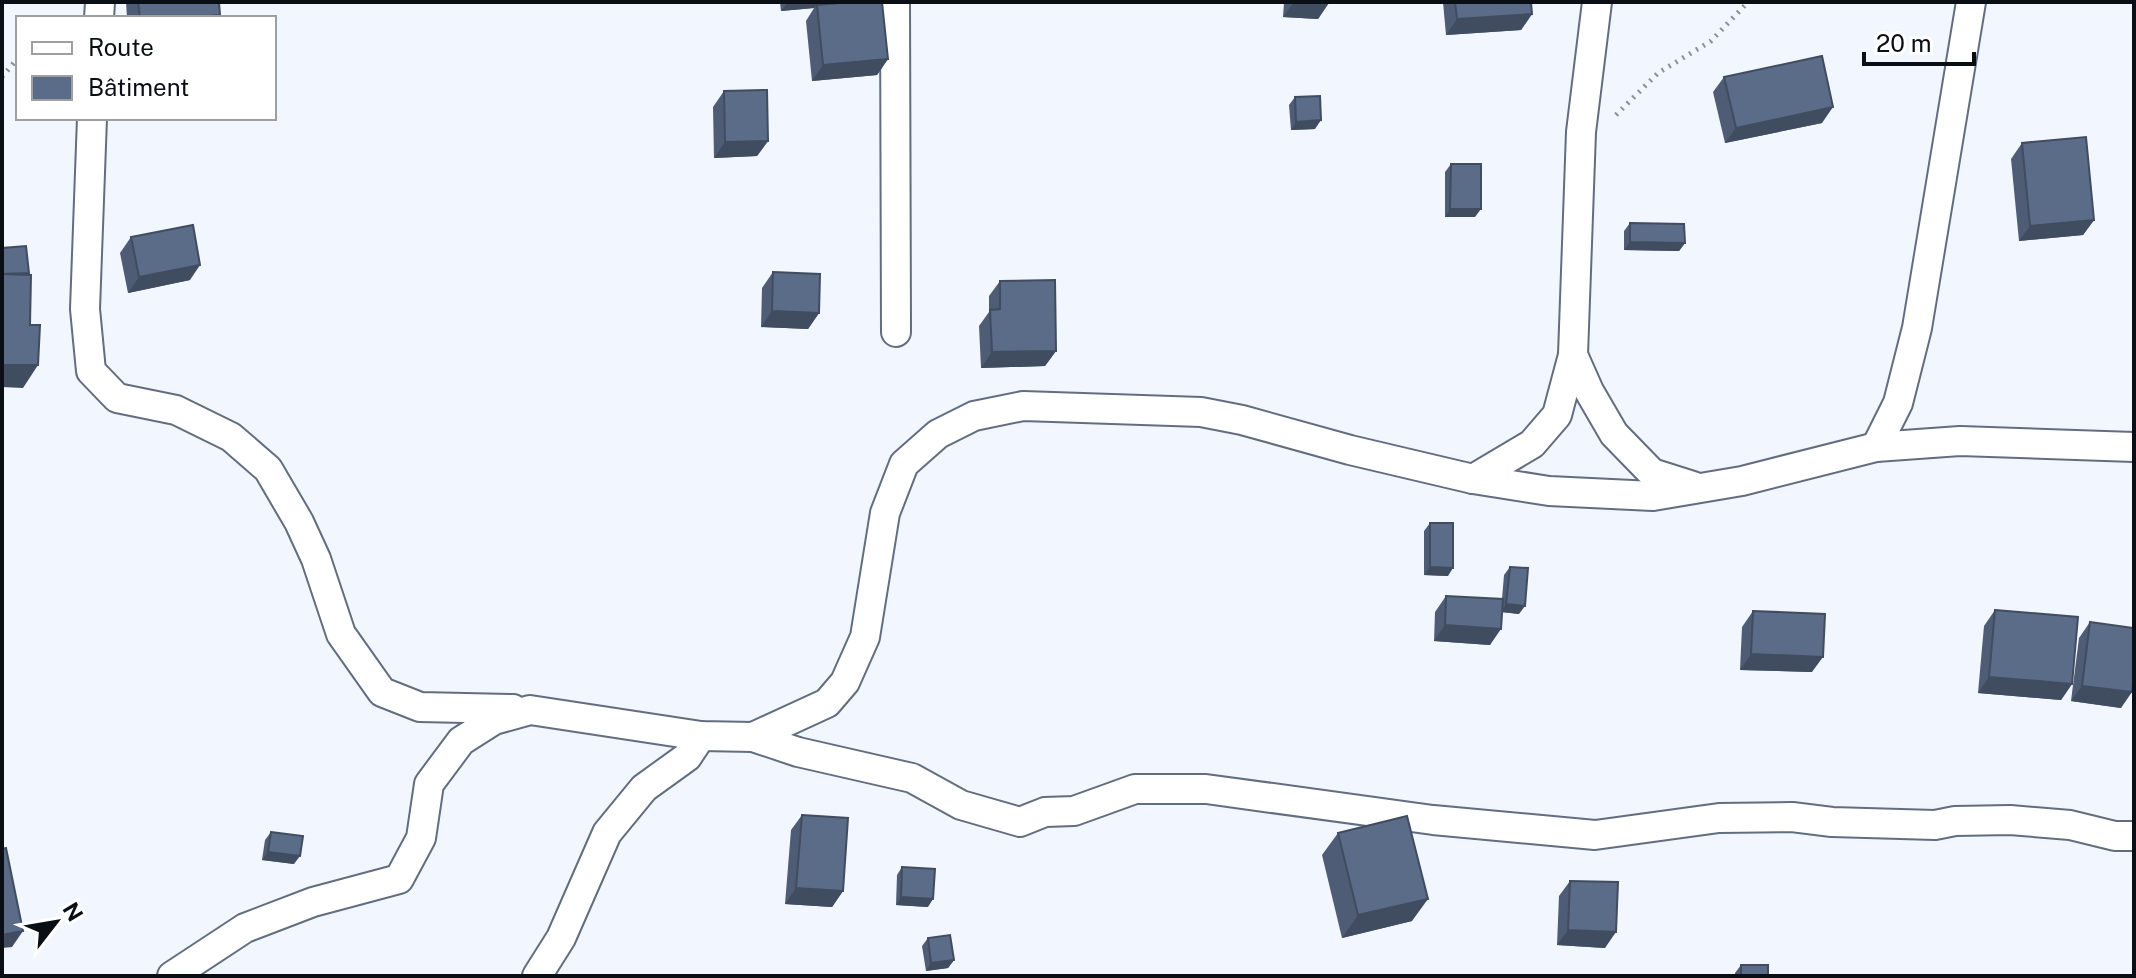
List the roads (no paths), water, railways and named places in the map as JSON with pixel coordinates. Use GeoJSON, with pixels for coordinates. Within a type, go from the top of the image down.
{"type":"FeatureCollection","features":[{"type":"Feature","properties":{"kind":"street"},"geometry":{"type":"LineString","coordinates":[[895,2],[896,332]]}},
{"type":"Feature","properties":{"kind":"street"},"geometry":{"type":"LineString","coordinates":[[1473,479],[1532,444],[1557,415],[1573,355],[1581,132],[1597,2]]}},
{"type":"Feature","properties":{"kind":"street"},"geometry":{"type":"LineString","coordinates":[[1876,447],[1898,403],[1917,328],[1971,2]]}},
{"type":"Feature","properties":{"kind":"street"},"geometry":{"type":"LineString","coordinates":[[92,120],[85,309],[91,371],[117,398],[176,410],[231,437],[268,469],[299,522],[316,559],[341,634],[382,692],[420,707],[530,710],[701,736],[753,737],[798,752],[912,778],[961,805],[1020,822],[1045,812],[1074,811],[1135,789],[1192,788],[1433,820],[1595,835],[1719,818],[1792,817],[1832,822],[1935,825],[1955,821],[2010,820],[2070,825],[2115,836],[2134,836]]}},
{"type":"Feature","properties":{"kind":"street"},"geometry":{"type":"LineString","coordinates":[[1573,355],[1614,434],[1652,473],[1699,488]]}},
{"type":"Feature","properties":{"kind":"street"},"geometry":{"type":"LineString","coordinates":[[753,737],[827,703],[845,682],[865,637],[885,513],[904,464],[938,434],[974,416],[1023,406],[1201,412],[1473,479],[1549,491],[1653,496],[1742,481],[1876,447],[1960,441],[2134,447]]}},
{"type":"Feature","properties":{"kind":"street"},"geometry":{"type":"LineString","coordinates":[[172,976],[245,928],[313,902],[399,879],[421,838],[429,784],[461,741],[494,720],[530,710]]}},
{"type":"Feature","properties":{"kind":"street"},"geometry":{"type":"LineString","coordinates":[[537,976],[561,938],[607,833],[644,788],[687,757],[701,736]]}}]}
